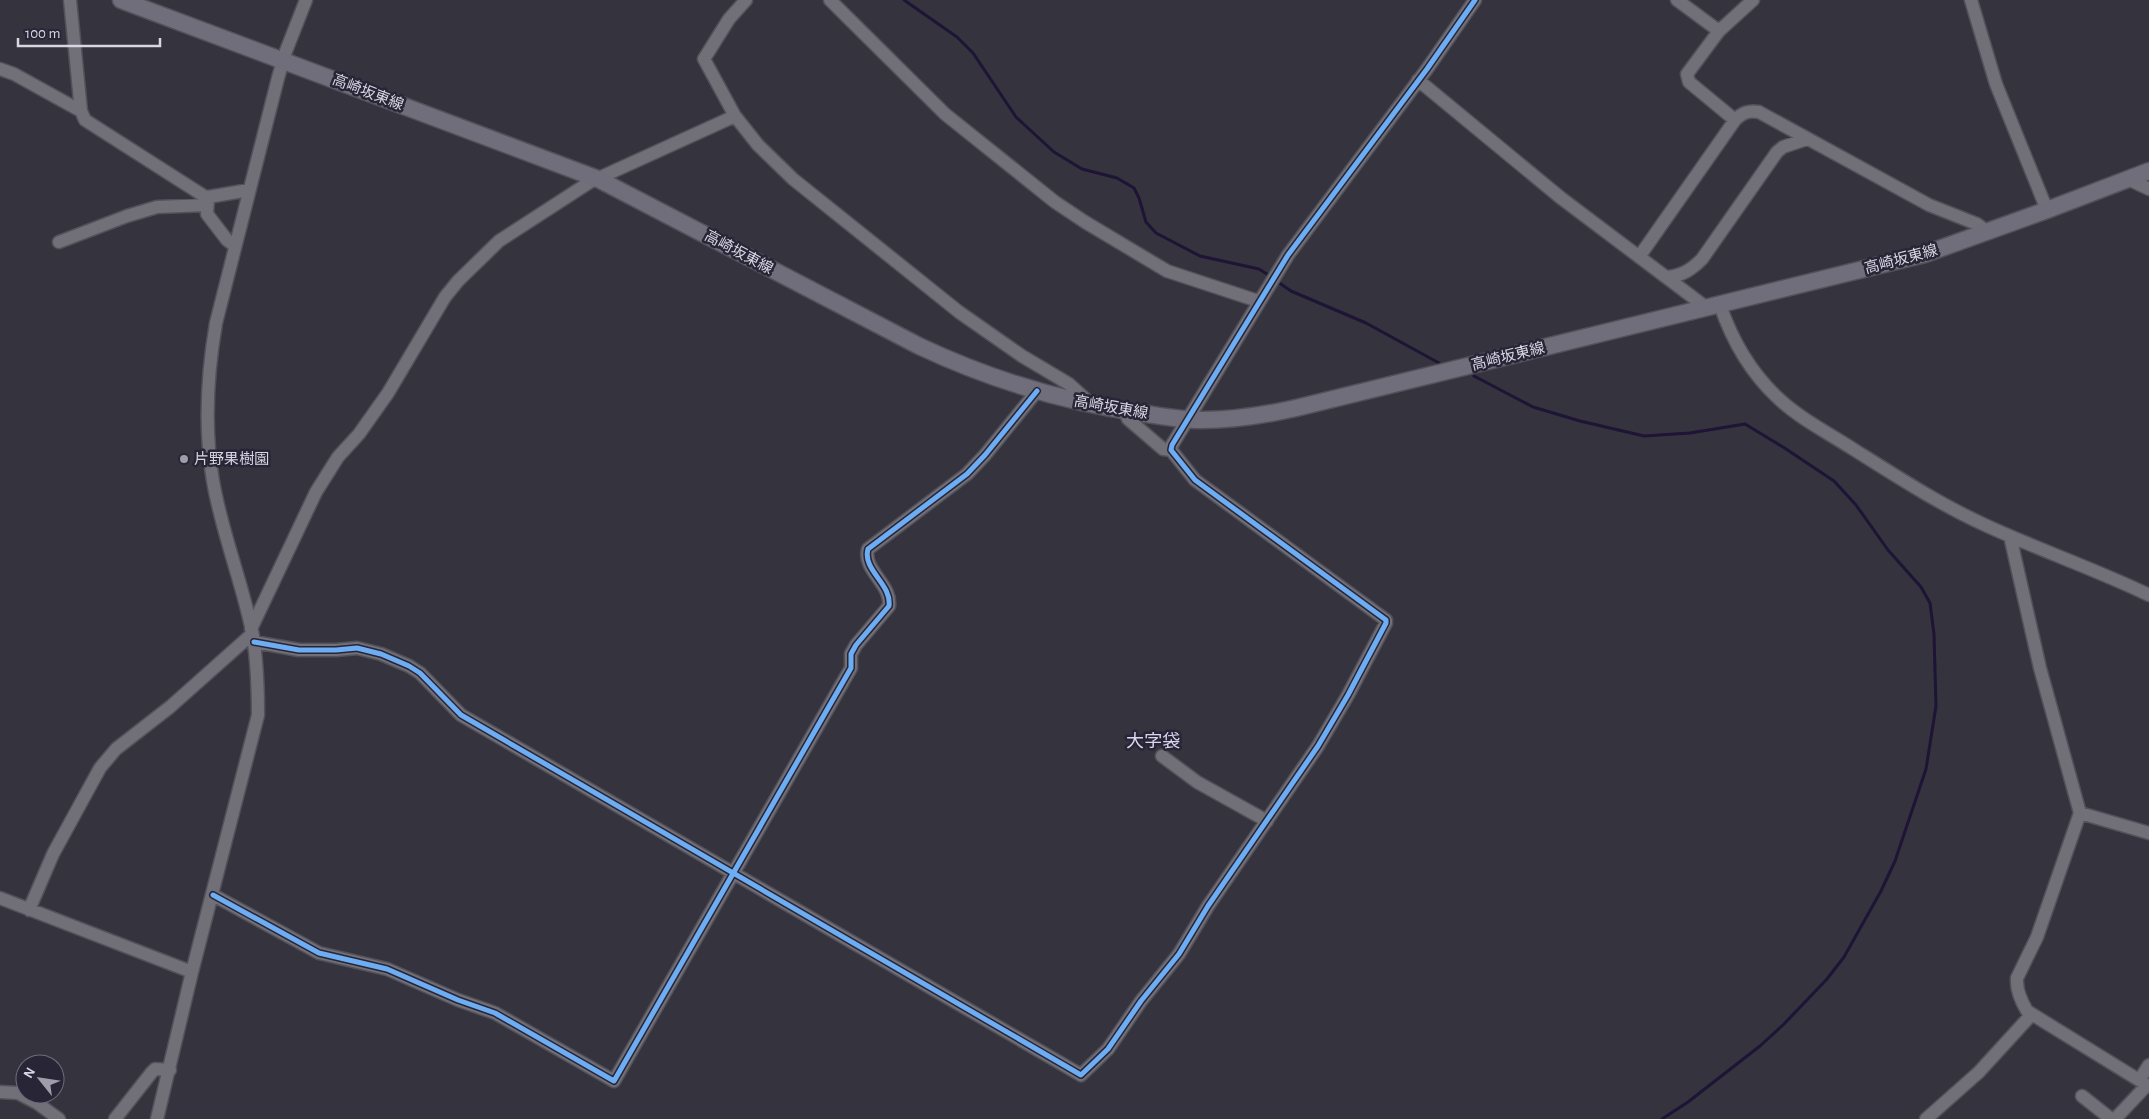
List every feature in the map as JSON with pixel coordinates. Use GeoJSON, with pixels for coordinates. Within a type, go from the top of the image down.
{"type":"FeatureCollection","features":[{"type":"Feature","properties":{"kind":"main road","name":"高崎坂東線"},"geometry":{"type":"LineString","coordinates":[[121,0],[598,179],[919,346],[990,376],[1037,392],[1091,404],[1125,411],[1187,419],[1241,418],[1277,412],[1714,307],[1925,254],[2149,171]]}},
{"type":"Feature","properties":{"kind":"street"},"geometry":{"type":"LineString","coordinates":[[70,0],[81,111],[85,120],[198,193],[207,201],[207,214],[227,240],[235,246]]}},
{"type":"Feature","properties":{"kind":"street"},"geometry":{"type":"LineString","coordinates":[[157,1119],[192,972],[258,715],[258,672],[252,635],[228,548],[214,483],[207,406],[213,338],[283,60],[306,0]]}},
{"type":"Feature","properties":{"kind":"street"},"geometry":{"type":"LineString","coordinates":[[746,0],[728,19],[704,59],[734,116],[758,145],[793,179],[959,312],[1022,356],[1069,384],[1091,404]]}},
{"type":"Feature","properties":{"kind":"street"},"geometry":{"type":"LineString","coordinates":[[830,0],[945,114],[1055,202],[1167,271],[1258,301]]}},
{"type":"Feature","properties":{"kind":"street"},"geometry":{"type":"LineString","coordinates":[[1171,450],[1187,419],[1258,301],[1293,248],[1475,0]]}},
{"type":"Feature","properties":{"kind":"street"},"geometry":{"type":"LineString","coordinates":[[1677,0],[1720,31]]}},
{"type":"Feature","properties":{"kind":"street"},"geometry":{"type":"LineString","coordinates":[[1735,120],[1687,78],[1687,74],[1720,31],[1753,0]]}},
{"type":"Feature","properties":{"kind":"street"},"geometry":{"type":"LineString","coordinates":[[1971,0],[1996,84],[2047,210]]}},
{"type":"Feature","properties":{"kind":"street"},"geometry":{"type":"LineString","coordinates":[[0,69],[14,74],[81,111]]}},
{"type":"Feature","properties":{"kind":"street"},"geometry":{"type":"LineString","coordinates":[[1418,80],[1561,198],[1639,257],[1714,307],[1748,362],[1778,398],[1893,474],[1950,507],[2010,536],[2115,578],[2149,595]]}},
{"type":"Feature","properties":{"kind":"street"},"geometry":{"type":"LineString","coordinates":[[1639,257],[1735,120],[1746,112],[1759,112],[1929,205],[1977,224],[1988,232]]}},
{"type":"Feature","properties":{"kind":"street"},"geometry":{"type":"LineString","coordinates":[[29,910],[52,854],[100,768],[116,749],[170,707],[252,635],[316,492],[338,457],[359,434],[388,393],[445,297],[458,281],[499,241],[598,179],[734,116]]}},
{"type":"Feature","properties":{"kind":"street"},"geometry":{"type":"LineString","coordinates":[[1668,277],[1681,275],[1702,259],[1783,147],[1807,139]]}},
{"type":"Feature","properties":{"kind":"street"},"geometry":{"type":"LineString","coordinates":[[2128,179],[2149,189]]}},
{"type":"Feature","properties":{"kind":"street"},"geometry":{"type":"LineString","coordinates":[[59,242],[127,216],[157,207],[207,201],[249,190]]}},
{"type":"Feature","properties":{"kind":"street"},"geometry":{"type":"LineString","coordinates":[[213,895],[319,953],[387,969],[458,1000],[495,1013],[614,1081],[851,668],[851,654],[856,645],[889,606],[890,598],[867,560],[868,549],[967,474],[1037,392]]}},
{"type":"Feature","properties":{"kind":"street"},"geometry":{"type":"LineString","coordinates":[[252,635],[299,650],[357,648],[381,654],[409,666],[429,681],[461,714],[1081,1074],[1108,1049],[1141,1002],[1179,954],[1208,906],[1318,746],[1343,704],[1386,620],[1195,480],[1171,450],[1163,449],[1128,419],[1125,411]]}},
{"type":"Feature","properties":{"kind":"street"},"geometry":{"type":"LineString","coordinates":[[2010,536],[2040,668],[2080,813],[2037,936],[2017,978],[2016,986],[2027,1011],[2147,1085],[2113,1119],[2082,1096]]}},
{"type":"Feature","properties":{"kind":"street"},"geometry":{"type":"LineString","coordinates":[[1162,756],[1197,782],[1267,821]]}},
{"type":"Feature","properties":{"kind":"street"},"geometry":{"type":"LineString","coordinates":[[2080,813],[2149,833]]}},
{"type":"Feature","properties":{"kind":"street"},"geometry":{"type":"LineString","coordinates":[[0,898],[192,972]]}},
{"type":"Feature","properties":{"kind":"street"},"geometry":{"type":"LineString","coordinates":[[1926,1119],[1979,1072],[2032,1014]]}},
{"type":"Feature","properties":{"kind":"street"},"geometry":{"type":"LineString","coordinates":[[2140,1079],[2149,1066]]}},
{"type":"Feature","properties":{"kind":"street"},"geometry":{"type":"LineString","coordinates":[[114,1119],[155,1069],[170,1070]]}},
{"type":"Feature","properties":{"kind":"street"},"geometry":{"type":"LineString","coordinates":[[0,1092],[18,1093],[37,1103],[59,1119]]}},
{"type":"Feature","properties":{"kind":"waterway"},"geometry":{"type":"LineString","coordinates":[[904,0],[957,37],[973,53],[1016,117],[1054,152],[1082,169],[1117,178],[1134,188],[1146,222],[1156,233],[1200,256],[1259,269],[1270,276]]}},
{"type":"Feature","properties":{"kind":"waterway"},"geometry":{"type":"LineString","coordinates":[[1275,280],[1291,291],[1366,323],[1439,363]]}},
{"type":"Feature","properties":{"kind":"waterway"},"geometry":{"type":"LineString","coordinates":[[1474,376],[1533,407],[1580,421],[1644,436],[1690,433],[1745,424],[1834,481],[1856,505],[1888,550],[1921,587],[1930,603],[1934,634],[1936,706],[1926,769],[1895,861],[1881,891],[1844,957],[1827,979],[1784,1024],[1760,1046],[1688,1102],[1662,1119]]}},
{"type":"Feature","properties":{"kind":"cycle path"},"geometry":{"type":"LineString","coordinates":[[254,642],[299,650],[357,648],[381,654],[409,666],[420,673],[461,715],[1081,1075],[1108,1049],[1141,1001],[1179,954],[1208,906],[1318,746],[1348,695],[1386,623],[1386,620],[1195,480],[1171,450],[1172,445],[1288,255],[1427,69],[1475,0]]}},
{"type":"Feature","properties":{"kind":"cycle path"},"geometry":{"type":"LineString","coordinates":[[213,895],[319,953],[387,969],[458,1000],[495,1013],[614,1081],[851,668],[851,654],[856,645],[889,606],[889,598],[886,591],[869,564],[867,557],[868,549],[967,474],[985,455],[1037,391]]}},
{"type":"Feature","properties":{"kind":"place","name":"片野果樹園"},"geometry":{"type":"Point","coordinates":[184,459]}},
{"type":"Feature","properties":{"kind":"district","name":"大字袋"},"geometry":{"type":"Point","coordinates":[1153,741]}}]}
